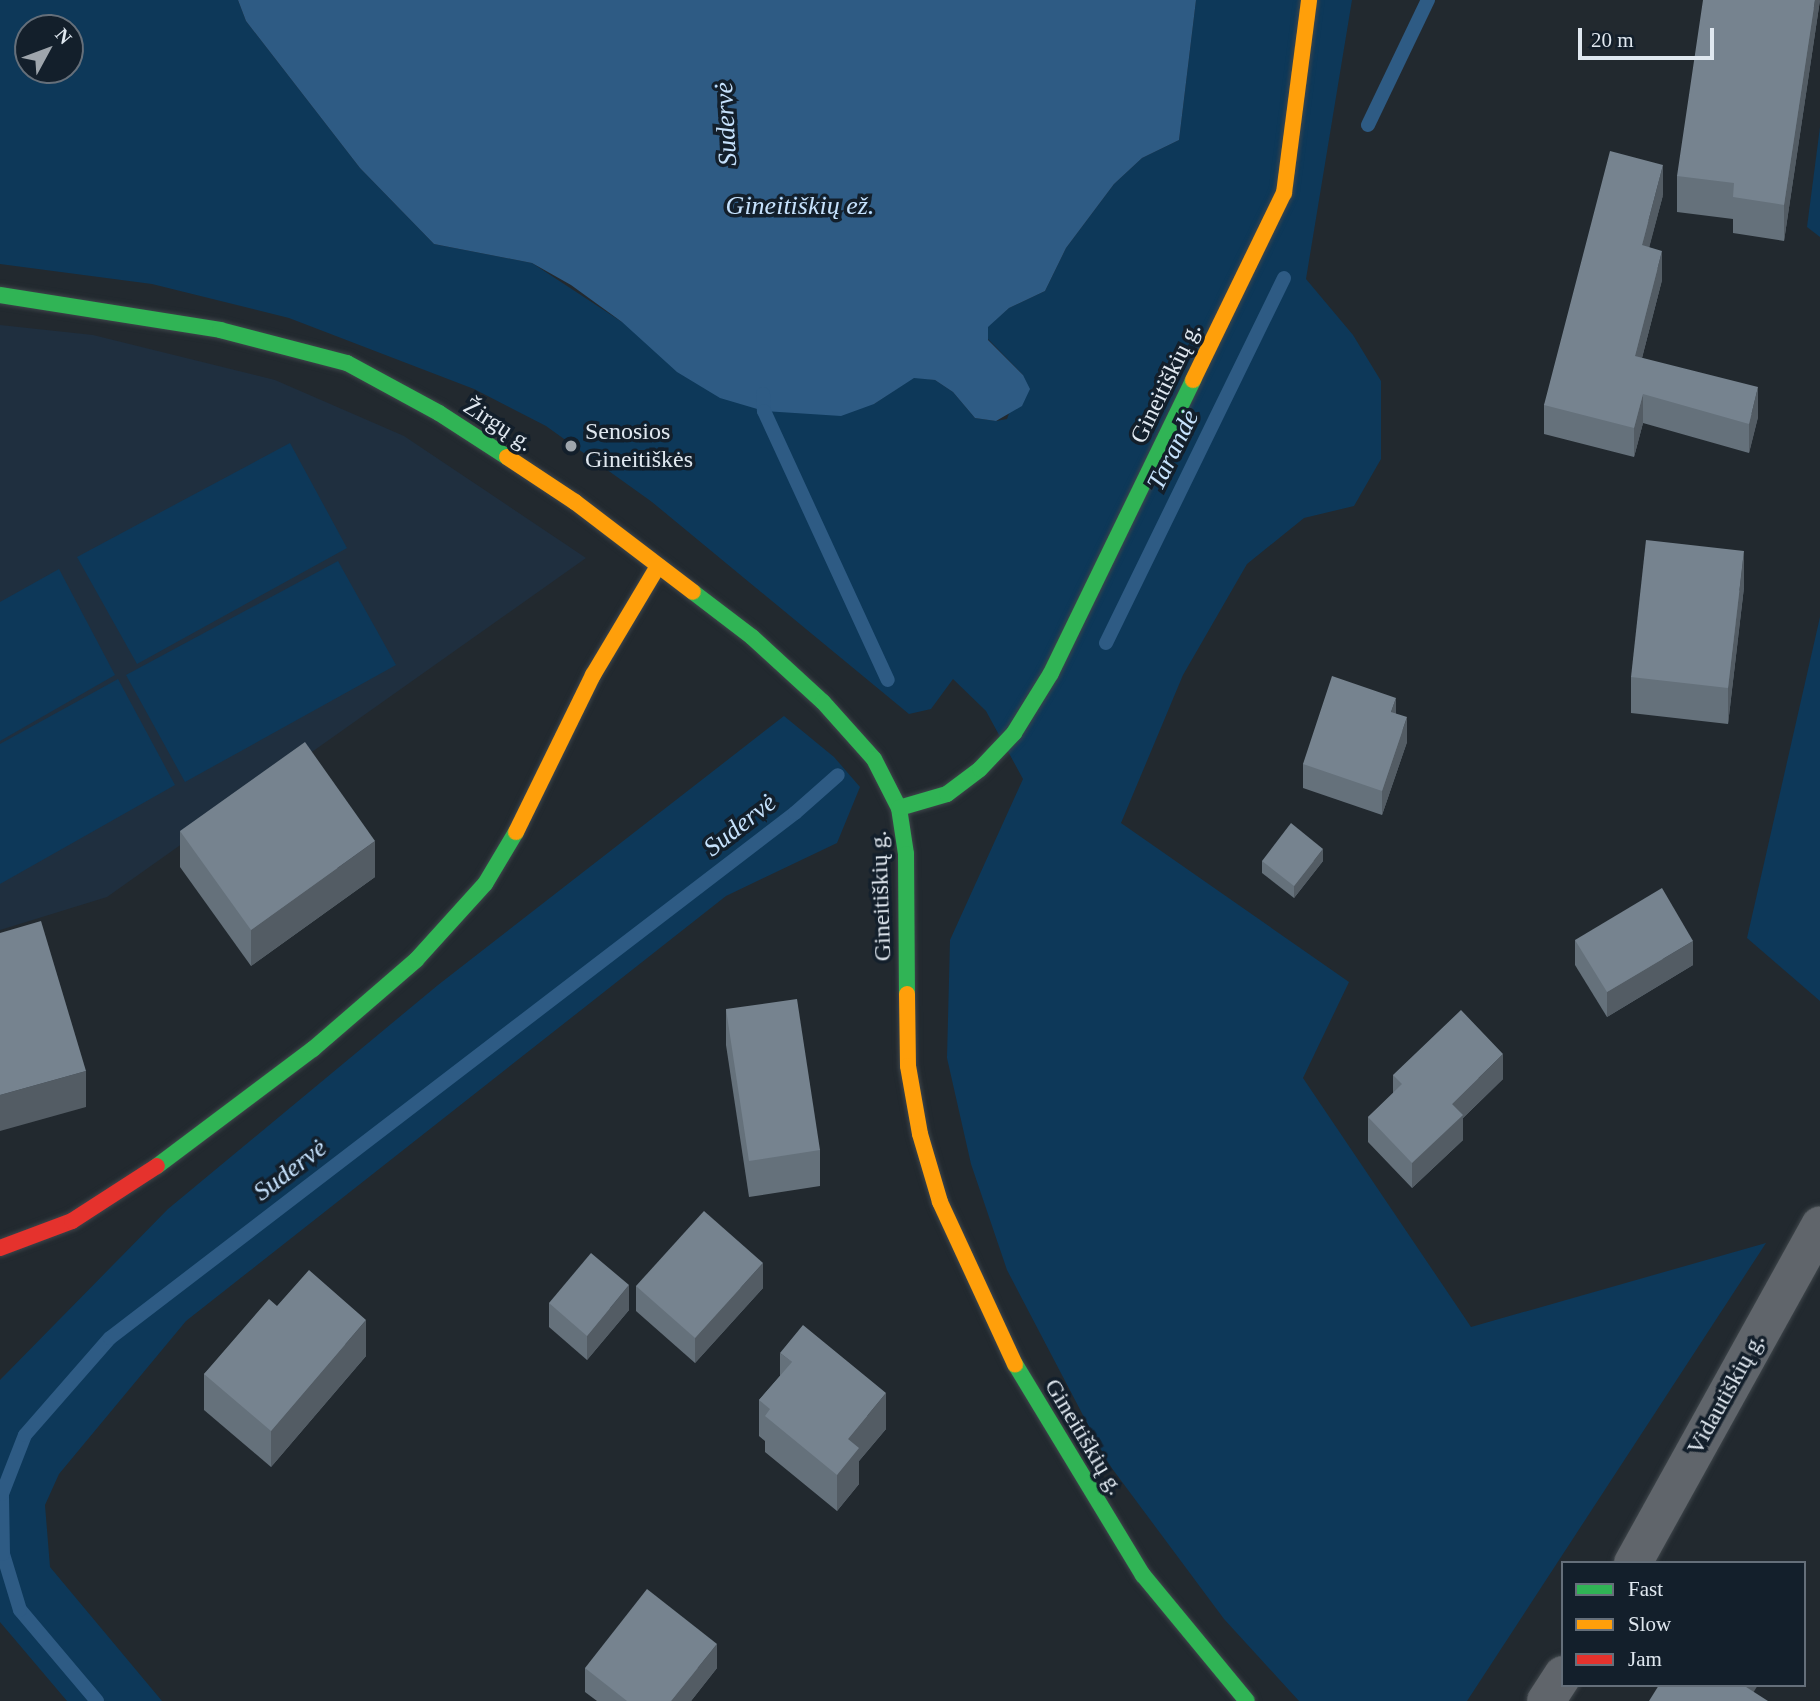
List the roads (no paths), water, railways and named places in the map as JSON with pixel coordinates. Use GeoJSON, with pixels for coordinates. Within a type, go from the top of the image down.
{"type":"FeatureCollection","features":[{"type":"Feature","properties":{"kind":"street","name":"Gineitiškių g."},"geometry":{"type":"LineString","coordinates":[[1247,1701],[1143,1575],[1093,1498],[1001,1341],[940,1202],[920,1134],[908,1066],[906,854],[899,808],[947,794],[980,769],[1014,733],[1051,673],[1284,193],[1309,0]]}},
{"type":"Feature","properties":{"kind":"street","name":"Žirgų g."},"geometry":{"type":"LineString","coordinates":[[0,295],[220,330],[347,363],[439,413],[575,502],[752,638],[823,702],[874,760],[899,808]]}},
{"type":"Feature","properties":{"kind":"street"},"geometry":{"type":"LineString","coordinates":[[0,1248],[72,1221],[187,1147],[313,1049],[415,960],[485,884],[538,794],[593,675],[658,566]]}},
{"type":"Feature","properties":{"kind":"street","name":"Vidautiškių g."},"geometry":{"type":"LineString","coordinates":[[1634,1561],[1820,1225]]}},
{"type":"Feature","properties":{"kind":"street"},"geometry":{"type":"LineString","coordinates":[[1546,1701],[1561,1678]]}},
{"type":"Feature","properties":{"kind":"water","name":"Gineitiškių ež."},"geometry":{"type":"Polygon","coordinates":[[[238,0],[1196,0],[1179,140],[1142,158],[1114,184],[1066,248],[1045,291],[1009,308],[988,327],[988,340],[1023,375],[1030,389],[1022,406],[996,421],[975,418],[953,392],[935,380],[914,378],[874,404],[841,416],[764,411],[720,398],[677,372],[622,322],[571,285],[532,263],[434,244],[360,168],[246,21],[238,0]]]}},
{"type":"Feature","properties":{"kind":"waterway","name":"Tarandė"},"geometry":{"type":"LineString","coordinates":[[1368,125],[1428,0]]}},
{"type":"Feature","properties":{"kind":"waterway","name":"Tarandė"},"geometry":{"type":"LineString","coordinates":[[1106,643],[1284,278]]}},
{"type":"Feature","properties":{"kind":"waterway","name":"Sudervė"},"geometry":{"type":"LineString","coordinates":[[763,394],[764,411],[888,680]]}},
{"type":"Feature","properties":{"kind":"waterway","name":"Sudervė"},"geometry":{"type":"LineString","coordinates":[[97,1701],[20,1610],[3,1554],[2,1494],[25,1435],[110,1338],[795,813],[838,775]]}},
{"type":"Feature","properties":{"kind":"place","name":"Senosios Gineitiškės"},"geometry":{"type":"Point","coordinates":[571,446]}}]}
